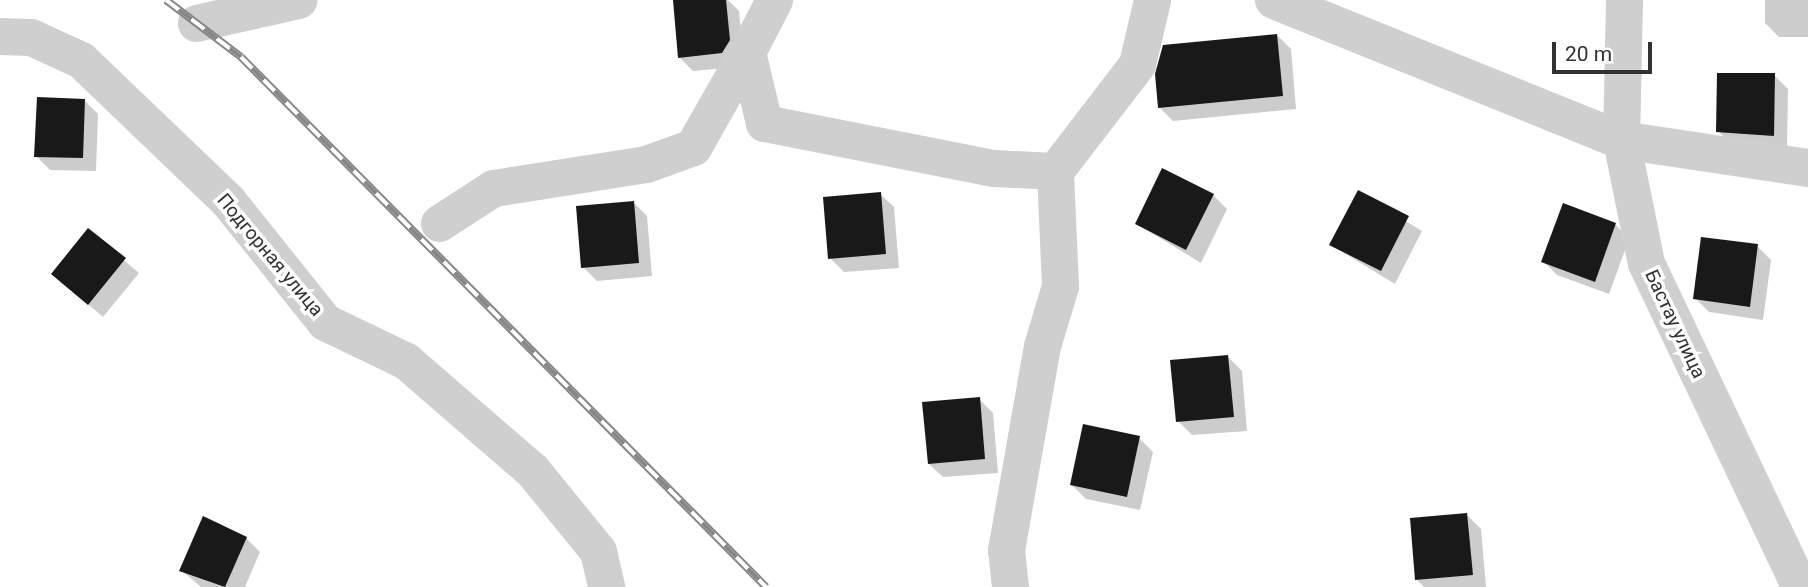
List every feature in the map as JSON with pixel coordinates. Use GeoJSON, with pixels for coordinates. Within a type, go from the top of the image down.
{"type":"FeatureCollection","features":[{"type":"Feature","properties":{"kind":"street"},"geometry":{"type":"LineString","coordinates":[[197,23],[298,0]]}},
{"type":"Feature","properties":{"kind":"street"},"geometry":{"type":"LineString","coordinates":[[439,223],[494,188],[646,164],[693,147],[774,0]]}},
{"type":"Feature","properties":{"kind":"street"},"geometry":{"type":"LineString","coordinates":[[1010,587],[1006,550],[1042,346],[1060,286],[1055,171],[1137,64],[1152,0]]}},
{"type":"Feature","properties":{"kind":"street"},"geometry":{"type":"LineString","coordinates":[[1274,0],[1621,140],[1808,169]]}},
{"type":"Feature","properties":{"kind":"street","name":"Бастау улица"},"geometry":{"type":"LineString","coordinates":[[1624,0],[1621,140],[1646,263],[1800,587]]}},
{"type":"Feature","properties":{"kind":"street","name":"Подгорная улица"},"geometry":{"type":"LineString","coordinates":[[0,36],[31,37],[81,60],[228,201],[325,322],[406,361],[532,470],[598,551],[606,587]]}},
{"type":"Feature","properties":{"kind":"street"},"geometry":{"type":"LineString","coordinates":[[747,52],[764,124],[994,168],[1055,171]]}},
{"type":"Feature","properties":{"kind":"building"},"geometry":{"type":"Polygon","coordinates":[[[673,0],[726,0],[730,40],[722,53],[678,58],[673,0]]]}},
{"type":"Feature","properties":{"kind":"building"},"geometry":{"type":"Polygon","coordinates":[[[1277,34],[1283,96],[1158,108],[1155,74],[1163,45],[1277,34]]]}},
{"type":"Feature","properties":{"kind":"building"},"geometry":{"type":"Polygon","coordinates":[[[1717,73],[1775,73],[1774,136],[1716,132],[1717,73]]]}},
{"type":"Feature","properties":{"kind":"building"},"geometry":{"type":"Polygon","coordinates":[[[37,97],[85,99],[83,158],[34,157],[37,97]]]}},
{"type":"Feature","properties":{"kind":"building"},"geometry":{"type":"Polygon","coordinates":[[[1162,168],[1214,194],[1186,250],[1135,224],[1162,168]]]}},
{"type":"Feature","properties":{"kind":"building"},"geometry":{"type":"Polygon","coordinates":[[[1358,190],[1409,216],[1381,271],[1329,245],[1358,190]]]}},
{"type":"Feature","properties":{"kind":"building"},"geometry":{"type":"Polygon","coordinates":[[[881,192],[886,254],[828,259],[823,197],[881,192]]]}},
{"type":"Feature","properties":{"kind":"building"},"geometry":{"type":"Polygon","coordinates":[[[634,201],[639,263],[581,268],[576,206],[634,201]]]}},
{"type":"Feature","properties":{"kind":"building"},"geometry":{"type":"Polygon","coordinates":[[[1563,203],[1616,223],[1595,282],[1541,262],[1563,203]]]}},
{"type":"Feature","properties":{"kind":"building"},"geometry":{"type":"Polygon","coordinates":[[[88,228],[126,258],[88,305],[51,274],[88,228]]]}},
{"type":"Feature","properties":{"kind":"building"},"geometry":{"type":"Polygon","coordinates":[[[1701,237],[1758,244],[1750,307],[1693,299],[1701,237]]]}},
{"type":"Feature","properties":{"kind":"building"},"geometry":{"type":"Polygon","coordinates":[[[1228,355],[1234,417],[1176,422],[1170,360],[1228,355]]]}},
{"type":"Feature","properties":{"kind":"building"},"geometry":{"type":"Polygon","coordinates":[[[980,397],[985,459],[928,464],[922,402],[980,397]]]}},
{"type":"Feature","properties":{"kind":"building"},"geometry":{"type":"Polygon","coordinates":[[[1083,424],[1140,436],[1127,497],[1070,485],[1083,424]]]}},
{"type":"Feature","properties":{"kind":"building"},"geometry":{"type":"Polygon","coordinates":[[[1467,513],[1473,575],[1415,580],[1410,518],[1467,513]]]}},
{"type":"Feature","properties":{"kind":"building"},"geometry":{"type":"Polygon","coordinates":[[[203,516],[247,537],[225,587],[179,571],[203,516]]]}},
{"type":"Feature","properties":{"kind":"railway"},"geometry":{"type":"LineString","coordinates":[[166,0],[241,57],[766,587]]}}]}
